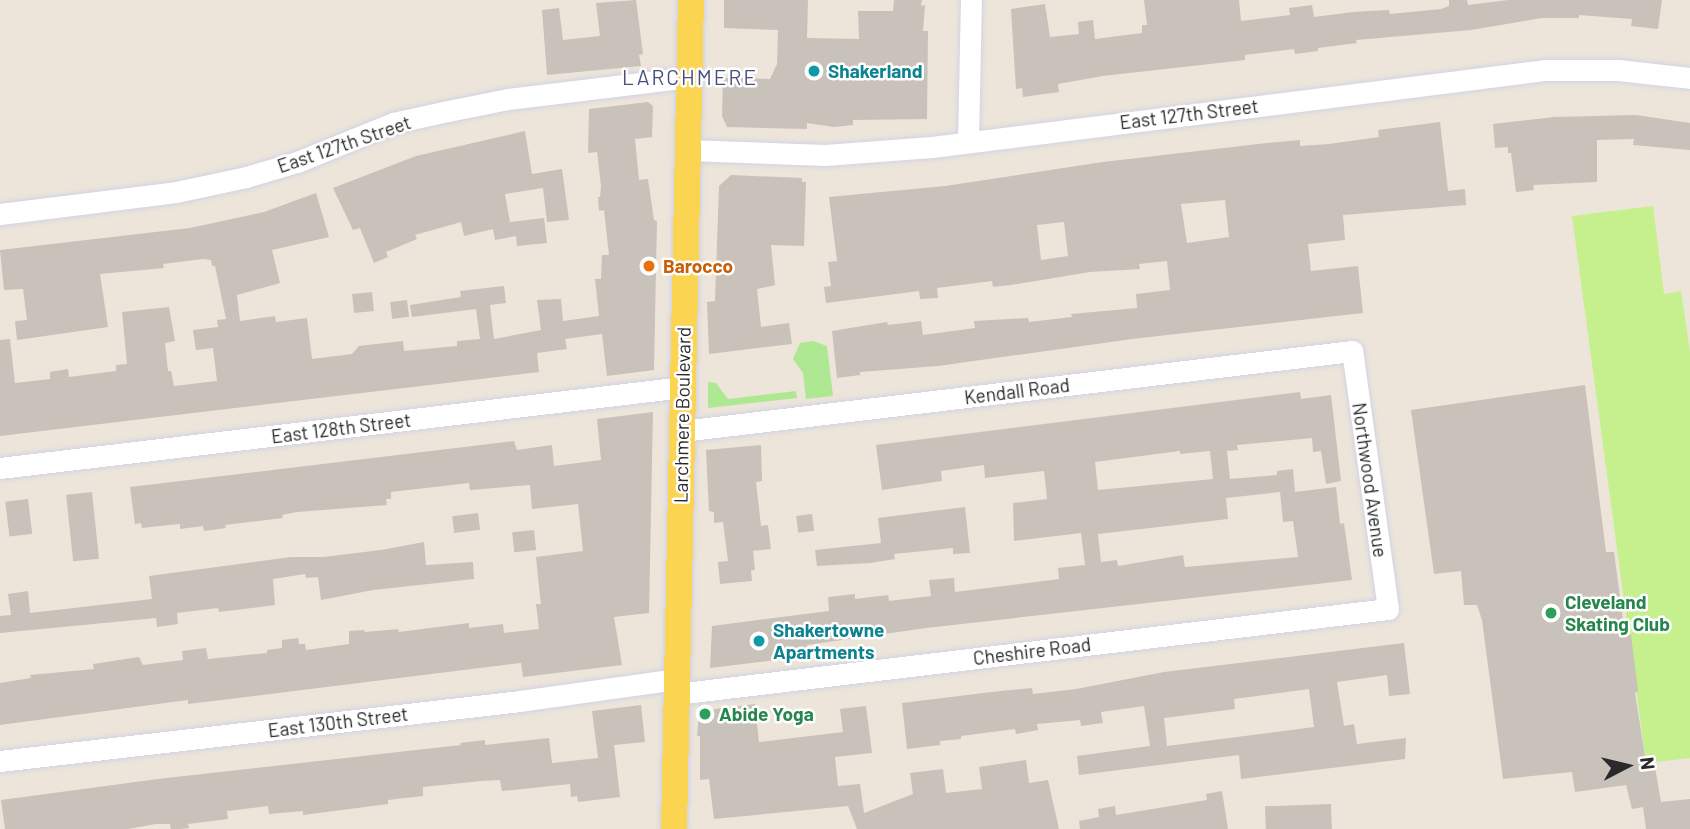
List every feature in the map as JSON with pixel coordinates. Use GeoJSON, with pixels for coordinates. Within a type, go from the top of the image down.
{"type":"FeatureCollection","features":[{"type":"Feature","properties":{"kind":"main road","name":"Larchmere Boulevard"},"geometry":{"type":"LineString","coordinates":[[674,829],[691,0]]}},
{"type":"Feature","properties":{"kind":"street"},"geometry":{"type":"LineString","coordinates":[[968,141],[971,0]]}},
{"type":"Feature","properties":{"kind":"street","name":"East 127th Street"},"geometry":{"type":"LineString","coordinates":[[688,150],[825,155],[932,147],[1546,70],[1618,70],[1690,78]]}},
{"type":"Feature","properties":{"kind":"street","name":"East 127th Street"},"geometry":{"type":"LineString","coordinates":[[0,214],[176,192],[246,177],[297,162],[393,123],[508,99],[689,77]]}},
{"type":"Feature","properties":{"kind":"street","name":"Kendall Road"},"geometry":{"type":"LineString","coordinates":[[682,431],[1352,351]]}},
{"type":"Feature","properties":{"kind":"street","name":"Northwood Avenue"},"geometry":{"type":"LineString","coordinates":[[1352,351],[1388,610]]}},
{"type":"Feature","properties":{"kind":"street","name":"East 128th Street"},"geometry":{"type":"LineString","coordinates":[[0,468],[683,387]]}},
{"type":"Feature","properties":{"kind":"street","name":"Cheshire Road"},"geometry":{"type":"LineString","coordinates":[[676,687],[1388,610]]}},
{"type":"Feature","properties":{"kind":"street","name":"East 130th Street"},"geometry":{"type":"LineString","coordinates":[[0,761],[520,701],[676,687]]}},
{"type":"Feature","properties":{"kind":"green space"},"geometry":{"type":"Polygon","coordinates":[[[1653,206],[1664,294],[1681,291],[1690,352],[1690,758],[1646,763],[1572,216],[1653,206]]]}},
{"type":"Feature","properties":{"kind":"green space"},"geometry":{"type":"Polygon","coordinates":[[[813,341],[827,346],[833,396],[806,399],[803,373],[793,359],[800,343],[813,341]]]}},
{"type":"Feature","properties":{"kind":"green space"},"geometry":{"type":"Polygon","coordinates":[[[708,382],[716,383],[728,399],[796,391],[797,398],[708,408],[708,382]]]}},
{"type":"Feature","properties":{"kind":"building"},"geometry":{"type":"Polygon","coordinates":[[[636,0],[643,54],[639,55],[641,66],[547,75],[542,10],[559,8],[563,40],[600,36],[596,3],[636,0]]]}},
{"type":"Feature","properties":{"kind":"building"},"geometry":{"type":"Polygon","coordinates":[[[724,0],[808,0],[807,38],[859,39],[858,11],[893,11],[894,0],[922,0],[921,6],[925,5],[923,31],[928,31],[927,119],[853,120],[853,125],[834,127],[807,123],[807,129],[727,127],[722,116],[723,78],[770,79],[777,64],[778,30],[724,28],[724,0]]]}},
{"type":"Feature","properties":{"kind":"building"},"geometry":{"type":"Polygon","coordinates":[[[1144,0],[1239,0],[1241,21],[1290,15],[1289,8],[1312,5],[1314,17],[1353,12],[1389,10],[1390,14],[1441,9],[1449,6],[1449,0],[1467,0],[1468,5],[1508,0],[1662,0],[1658,29],[1631,26],[1632,19],[1579,15],[1579,18],[1542,18],[1471,30],[1356,40],[1357,43],[1318,48],[1318,51],[1295,54],[1294,49],[1245,55],[1245,60],[1103,76],[1058,84],[1059,92],[1023,97],[1022,88],[1016,89],[1011,9],[1045,4],[1050,37],[1079,34],[1078,22],[1093,20],[1095,39],[1142,33],[1142,25],[1147,25],[1144,0]]]}},
{"type":"Feature","properties":{"kind":"building"},"geometry":{"type":"Polygon","coordinates":[[[648,102],[653,106],[652,137],[635,139],[639,180],[648,179],[654,220],[657,221],[654,370],[607,376],[602,334],[565,339],[567,349],[537,353],[539,372],[0,436],[0,340],[10,339],[15,383],[50,379],[50,372],[68,369],[69,377],[116,371],[116,365],[127,364],[122,312],[169,307],[175,341],[165,343],[168,371],[171,371],[174,386],[217,381],[213,348],[196,350],[193,330],[218,327],[217,320],[226,319],[215,266],[212,266],[211,260],[203,259],[163,264],[164,268],[100,274],[108,327],[17,340],[15,321],[27,320],[23,289],[4,290],[0,250],[190,228],[264,212],[316,193],[329,237],[272,250],[280,283],[237,295],[240,321],[275,316],[276,322],[307,318],[312,359],[352,354],[359,346],[403,341],[404,351],[457,346],[457,341],[480,339],[476,309],[412,317],[410,305],[461,297],[460,291],[504,286],[506,303],[490,305],[494,339],[541,330],[537,300],[561,299],[563,321],[599,316],[595,279],[601,279],[602,255],[609,255],[604,210],[599,211],[598,197],[601,186],[597,152],[588,153],[589,109],[648,102]]]}},
{"type":"Feature","properties":{"kind":"building"},"geometry":{"type":"Polygon","coordinates":[[[1636,115],[1690,123],[1690,150],[1633,145],[1634,139],[1597,140],[1597,182],[1533,185],[1534,190],[1516,192],[1511,153],[1508,153],[1508,147],[1495,148],[1493,124],[1554,117],[1636,115]]]}},
{"type":"Feature","properties":{"kind":"building"},"geometry":{"type":"Polygon","coordinates":[[[1440,122],[1448,191],[1465,189],[1466,205],[1343,215],[1345,240],[1308,244],[1311,271],[1358,266],[1363,313],[1132,339],[938,366],[860,372],[860,375],[837,378],[832,331],[887,322],[888,325],[921,321],[923,335],[975,328],[974,321],[1028,318],[1029,322],[1072,317],[1071,314],[1137,308],[1136,294],[1170,290],[1167,261],[1139,264],[1140,269],[1090,272],[1011,285],[993,287],[992,281],[937,288],[938,298],[920,299],[919,291],[826,303],[824,287],[831,286],[828,262],[837,261],[829,197],[945,186],[1103,162],[1267,143],[1300,140],[1300,146],[1329,144],[1379,137],[1378,130],[1440,122]],[[1225,200],[1181,204],[1187,243],[1229,237],[1225,200]],[[1064,222],[1037,225],[1041,260],[1068,256],[1064,222]]]}},
{"type":"Feature","properties":{"kind":"building"},"geometry":{"type":"Polygon","coordinates":[[[525,131],[532,174],[562,169],[569,220],[547,222],[543,188],[505,194],[510,222],[544,218],[547,243],[517,246],[516,236],[495,240],[493,229],[464,236],[461,222],[415,235],[417,239],[386,252],[388,257],[374,263],[360,228],[353,230],[333,188],[416,156],[525,131]]]}},
{"type":"Feature","properties":{"kind":"building"},"geometry":{"type":"Polygon","coordinates":[[[731,175],[802,178],[802,182],[806,182],[804,246],[771,245],[775,285],[757,289],[761,327],[789,323],[792,344],[709,354],[707,302],[715,301],[719,186],[731,175]]]}},
{"type":"Feature","properties":{"kind":"building"},"geometry":{"type":"Polygon","coordinates":[[[372,292],[374,311],[354,313],[352,294],[372,292]]]}},
{"type":"Feature","properties":{"kind":"building"},"geometry":{"type":"Polygon","coordinates":[[[407,300],[409,317],[392,319],[390,302],[407,300]]]}},
{"type":"Feature","properties":{"kind":"building","name":"Cleveland Skating Club"},"geometry":{"type":"Polygon","coordinates":[[[1585,385],[1606,552],[1614,552],[1625,635],[1631,635],[1638,691],[1635,693],[1646,763],[1654,762],[1661,802],[1690,799],[1690,829],[1646,829],[1643,807],[1632,809],[1626,785],[1575,792],[1572,772],[1503,779],[1482,620],[1477,605],[1464,605],[1461,571],[1434,574],[1411,410],[1585,385]]]}},
{"type":"Feature","properties":{"kind":"building"},"geometry":{"type":"Polygon","coordinates":[[[1300,392],[1301,399],[1331,395],[1341,481],[1326,484],[1321,451],[1313,452],[1312,438],[1237,445],[1238,450],[1227,451],[1230,479],[1277,475],[1277,471],[1293,469],[1295,492],[1336,487],[1340,524],[1344,523],[1352,580],[926,628],[807,645],[809,656],[710,668],[712,626],[829,611],[828,597],[855,594],[855,599],[888,595],[889,601],[931,596],[929,580],[954,578],[955,592],[1059,579],[1058,568],[1085,565],[1081,533],[1014,541],[1013,503],[1047,499],[1044,471],[985,478],[984,465],[941,471],[942,481],[882,490],[876,445],[1300,392]],[[1180,451],[1095,462],[1098,490],[1213,479],[1210,451],[1180,454],[1180,451]],[[1280,492],[1226,498],[1228,519],[1098,534],[1101,562],[1117,560],[1118,566],[1183,555],[1185,567],[1298,557],[1293,521],[1283,522],[1280,492]]]}},
{"type":"Feature","properties":{"kind":"building"},"geometry":{"type":"Polygon","coordinates":[[[653,412],[649,613],[614,617],[622,665],[523,677],[521,663],[188,704],[188,700],[0,725],[0,683],[31,678],[30,675],[94,669],[93,664],[139,657],[143,665],[183,660],[182,651],[206,648],[208,659],[267,653],[267,650],[282,648],[282,640],[298,638],[299,644],[305,644],[306,650],[349,644],[349,631],[398,629],[399,632],[469,623],[469,628],[503,624],[504,633],[539,629],[536,604],[541,604],[536,557],[583,551],[578,504],[532,509],[530,485],[470,490],[469,483],[391,492],[391,499],[386,499],[387,505],[297,512],[282,515],[283,518],[225,525],[226,528],[204,531],[203,526],[180,529],[180,524],[142,528],[141,523],[135,524],[130,487],[514,441],[517,450],[552,445],[554,466],[601,460],[597,419],[653,412]]]}},
{"type":"Feature","properties":{"kind":"building"},"geometry":{"type":"Polygon","coordinates":[[[761,445],[762,481],[756,482],[761,526],[768,525],[771,549],[753,551],[755,570],[751,570],[752,581],[720,584],[718,562],[728,561],[723,522],[714,523],[714,512],[709,511],[706,450],[761,445]]]}},
{"type":"Feature","properties":{"kind":"building"},"geometry":{"type":"Polygon","coordinates":[[[92,492],[99,559],[73,561],[66,495],[92,492]]]}},
{"type":"Feature","properties":{"kind":"building"},"geometry":{"type":"Polygon","coordinates":[[[28,499],[32,534],[9,537],[5,502],[28,499]]]}},
{"type":"Feature","properties":{"kind":"building"},"geometry":{"type":"Polygon","coordinates":[[[965,507],[970,553],[953,554],[953,548],[894,554],[895,559],[870,563],[817,566],[815,550],[881,543],[878,518],[965,507]]]}},
{"type":"Feature","properties":{"kind":"building"},"geometry":{"type":"Polygon","coordinates":[[[478,513],[480,530],[454,533],[452,516],[478,513]]]}},
{"type":"Feature","properties":{"kind":"building"},"geometry":{"type":"Polygon","coordinates":[[[812,514],[814,531],[798,533],[796,516],[812,514]]]}},
{"type":"Feature","properties":{"kind":"building"},"geometry":{"type":"Polygon","coordinates":[[[534,530],[536,550],[514,552],[512,532],[534,530]]]}},
{"type":"Feature","properties":{"kind":"building"},"geometry":{"type":"Polygon","coordinates":[[[424,542],[426,565],[473,562],[474,579],[373,590],[321,600],[318,577],[306,578],[305,574],[273,579],[275,605],[219,612],[218,608],[177,613],[178,624],[157,627],[156,618],[0,633],[0,616],[11,615],[8,594],[28,591],[30,613],[152,599],[149,576],[291,557],[323,557],[381,550],[424,542]]]}},
{"type":"Feature","properties":{"kind":"building"},"geometry":{"type":"Polygon","coordinates":[[[1404,643],[1410,694],[1389,696],[1387,675],[1337,682],[1344,726],[1354,724],[1357,744],[1406,738],[1405,759],[1241,779],[1239,755],[1079,775],[1077,756],[1150,746],[1144,706],[1101,712],[1103,723],[1081,726],[1080,720],[1037,724],[1038,730],[1016,734],[1015,729],[961,736],[961,739],[940,741],[940,745],[907,749],[902,703],[1032,688],[1033,694],[1076,689],[1164,672],[1404,643]],[[1309,689],[1234,699],[1235,709],[1164,718],[1167,746],[1314,727],[1309,689]]]}},
{"type":"Feature","properties":{"kind":"building"},"geometry":{"type":"Polygon","coordinates":[[[700,704],[707,710],[755,704],[759,742],[843,732],[840,709],[866,706],[872,753],[835,757],[838,786],[860,784],[864,813],[913,794],[910,773],[943,769],[946,793],[982,789],[979,767],[1026,760],[1029,783],[1048,780],[1059,829],[857,829],[848,806],[714,819],[709,779],[700,780],[700,736],[697,736],[700,704]]]}},
{"type":"Feature","properties":{"kind":"building"},"geometry":{"type":"Polygon","coordinates":[[[641,705],[645,742],[614,745],[620,797],[578,802],[577,796],[571,797],[570,784],[502,791],[500,780],[423,787],[423,796],[388,800],[388,804],[303,815],[303,811],[269,814],[268,806],[227,811],[228,819],[188,824],[189,828],[180,829],[171,829],[170,824],[156,824],[128,829],[5,829],[1,800],[158,779],[461,745],[460,743],[485,740],[485,745],[549,738],[552,763],[598,758],[592,711],[641,705]]]}},
{"type":"Feature","properties":{"kind":"building"},"geometry":{"type":"Polygon","coordinates":[[[1222,791],[1228,829],[1080,829],[1079,821],[1099,817],[1098,809],[1115,806],[1116,815],[1207,800],[1206,794],[1222,791]]]}},
{"type":"Feature","properties":{"kind":"building"},"geometry":{"type":"Polygon","coordinates":[[[1331,804],[1332,829],[1266,829],[1265,806],[1331,804]]]}},
{"type":"Feature","properties":{"kind":"place","name":"Shakerland"},"geometry":{"type":"Point","coordinates":[814,71]}},
{"type":"Feature","properties":{"kind":"place","name":"Barocco"},"geometry":{"type":"Point","coordinates":[649,266]}},
{"type":"Feature","properties":{"kind":"place","name":"Cleveland Skating Club"},"geometry":{"type":"Point","coordinates":[1551,613]}},
{"type":"Feature","properties":{"kind":"place","name":"Shakertowne Apartments"},"geometry":{"type":"Point","coordinates":[759,641]}},
{"type":"Feature","properties":{"kind":"place","name":"Abide Yoga"},"geometry":{"type":"Point","coordinates":[705,714]}},
{"type":"Feature","properties":{"kind":"district","name":"LARCHMERE"},"geometry":{"type":"Point","coordinates":[690,77]}}]}
